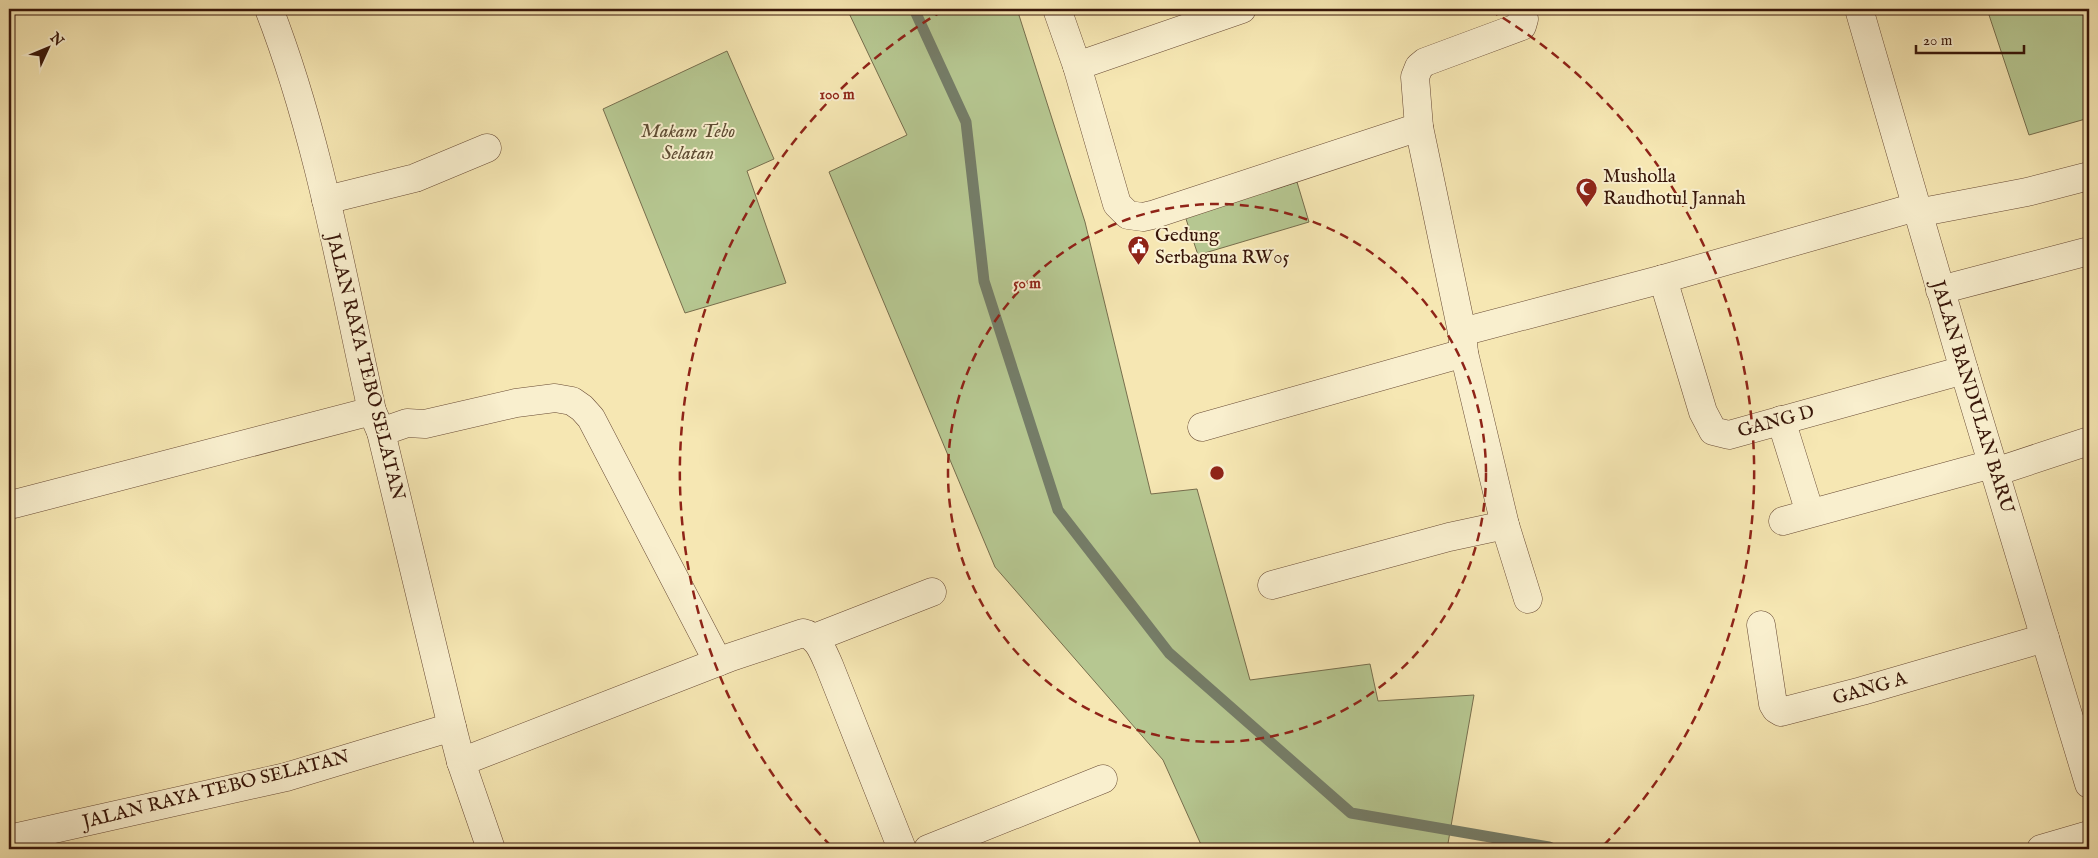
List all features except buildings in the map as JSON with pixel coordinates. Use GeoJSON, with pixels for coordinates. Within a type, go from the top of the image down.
{"type":"FeatureCollection","features":[{"type":"Feature","properties":{"kind":"street","name":"JALAN RAYA TEBO SELATAN"},"geometry":{"type":"LineString","coordinates":[[269,9],[302,104],[452,727],[461,762],[491,849]]}},
{"type":"Feature","properties":{"kind":"street"},"geometry":{"type":"LineString","coordinates":[[1057,9],[1077,66],[1117,204],[1128,216],[1152,215],[1419,127]]}},
{"type":"Feature","properties":{"kind":"street"},"geometry":{"type":"LineString","coordinates":[[1077,66],[1242,9]]}},
{"type":"Feature","properties":{"kind":"street"},"geometry":{"type":"LineString","coordinates":[[1521,9],[1524,19],[1522,26],[1516,30],[1425,62],[1419,67],[1415,76],[1415,87],[1419,127],[1463,342],[1505,525],[1528,599]]}},
{"type":"Feature","properties":{"kind":"street","name":"JALAN BANDULAN BARU"},"geometry":{"type":"LineString","coordinates":[[1859,9],[1916,210],[2089,784]]}},
{"type":"Feature","properties":{"kind":"street"},"geometry":{"type":"LineString","coordinates":[[326,200],[415,178],[486,148]]}},
{"type":"Feature","properties":{"kind":"street"},"geometry":{"type":"LineString","coordinates":[[1202,427],[1663,279],[1916,210],[2027,192],[2089,176]]}},
{"type":"Feature","properties":{"kind":"street"},"geometry":{"type":"LineString","coordinates":[[1940,290],[2089,251]]}},
{"type":"Feature","properties":{"kind":"street","name":"GANG D"},"geometry":{"type":"LineString","coordinates":[[1663,279],[1704,412],[1713,431],[1730,435],[1964,370]]}},
{"type":"Feature","properties":{"kind":"street"},"geometry":{"type":"LineString","coordinates":[[14,504],[377,421],[425,424],[516,403],[555,398],[572,401],[591,418],[718,662]]}},
{"type":"Feature","properties":{"kind":"street"},"geometry":{"type":"LineString","coordinates":[[1781,420],[1810,513]]}},
{"type":"Feature","properties":{"kind":"street"},"geometry":{"type":"LineString","coordinates":[[1783,521],[1994,468],[2089,441]]}},
{"type":"Feature","properties":{"kind":"street"},"geometry":{"type":"LineString","coordinates":[[1272,585],[1449,537],[1505,525]]}},
{"type":"Feature","properties":{"kind":"street"},"geometry":{"type":"LineString","coordinates":[[814,638],[932,592]]}},
{"type":"Feature","properties":{"kind":"street","name":"GANG A"},"geometry":{"type":"LineString","coordinates":[[1761,625],[1773,704],[1781,712],[1862,692],[2045,638]]}},
{"type":"Feature","properties":{"kind":"street"},"geometry":{"type":"LineString","coordinates":[[461,762],[718,662],[803,633],[810,634],[821,646],[830,665],[902,849]]}},
{"type":"Feature","properties":{"kind":"street","name":"JALAN RAYA TEBO SELATAN"},"geometry":{"type":"LineString","coordinates":[[9,839],[286,777],[452,727]]}},
{"type":"Feature","properties":{"kind":"street"},"geometry":{"type":"LineString","coordinates":[[928,849],[1103,779]]}},
{"type":"Feature","properties":{"kind":"street"},"geometry":{"type":"LineString","coordinates":[[2041,849],[2089,835]]}},
{"type":"Feature","properties":{"kind":"green space"},"geometry":{"type":"Polygon","coordinates":[[[847,9],[1017,9],[1085,222],[1151,494],[1197,489],[1250,680],[1370,664],[1378,701],[1474,695],[1447,849],[1203,849],[1163,760],[995,567],[829,172],[907,135],[847,9]]]}},
{"type":"Feature","properties":{"kind":"green space"},"geometry":{"type":"Polygon","coordinates":[[[1987,9],[2089,9],[2089,118],[2029,135],[1987,9]]]}},
{"type":"Feature","properties":{"kind":"green space","name":"Makam Tebo Selatan"},"geometry":{"type":"Polygon","coordinates":[[[727,51],[774,159],[747,171],[786,283],[685,313],[603,109],[727,51]]]}},
{"type":"Feature","properties":{"kind":"green space"},"geometry":{"type":"Polygon","coordinates":[[[1297,182],[1309,222],[1198,255],[1185,216],[1297,182]]]}},
{"type":"Feature","properties":{"kind":"waterway"},"geometry":{"type":"LineString","coordinates":[[914,9],[966,122],[984,281],[1058,510],[1169,653],[1351,813],[1553,849]]}},
{"type":"Feature","properties":{"kind":"place","name":"Musholla Raudhotul Jannah"},"geometry":{"type":"Point","coordinates":[1587,207]}},
{"type":"Feature","properties":{"kind":"place","name":"Gedung Serbaguna RW05"},"geometry":{"type":"Point","coordinates":[1139,266]}}]}
